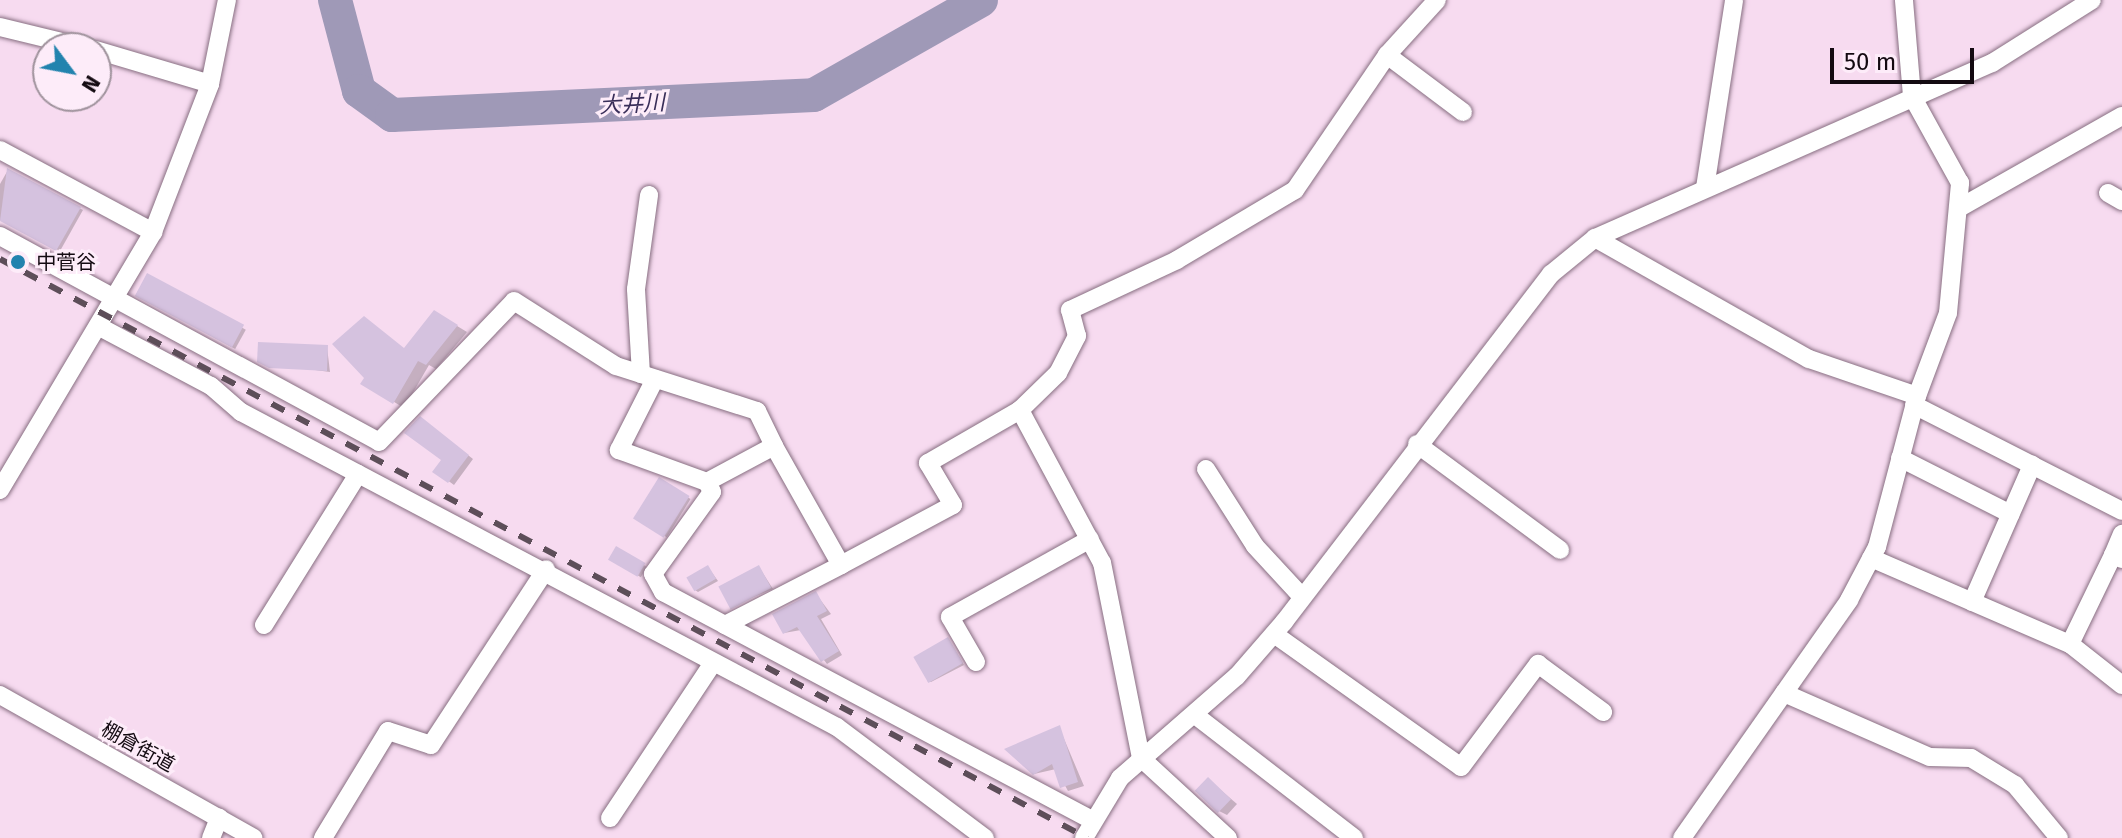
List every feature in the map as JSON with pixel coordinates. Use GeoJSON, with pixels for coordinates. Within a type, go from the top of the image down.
{"type":"FeatureCollection","features":[{"type":"Feature","properties":{"kind":"street"},"geometry":{"type":"LineString","coordinates":[[0,490],[9,455],[98,326],[153,232],[210,84],[227,0]]}},
{"type":"Feature","properties":{"kind":"street"},"geometry":{"type":"LineString","coordinates":[[725,625],[953,505],[928,463],[1020,410],[1058,373],[1077,336],[1070,310],[1177,260],[1295,190],[1387,55],[1437,0]]}},
{"type":"Feature","properties":{"kind":"street"},"geometry":{"type":"LineString","coordinates":[[1705,188],[1734,0]]}},
{"type":"Feature","properties":{"kind":"street"},"geometry":{"type":"LineString","coordinates":[[1682,838],[1784,693],[1871,558],[1916,400],[1948,313],[1961,207],[1960,183],[1912,96],[1904,0]]}},
{"type":"Feature","properties":{"kind":"street"},"geometry":{"type":"LineString","coordinates":[[1084,838],[1093,821],[1141,758],[1195,715],[1274,634],[1417,444],[1551,274],[1595,238],[1992,63],[2092,0]]}},
{"type":"Feature","properties":{"kind":"street"},"geometry":{"type":"LineString","coordinates":[[1,29],[32,36]]}},
{"type":"Feature","properties":{"kind":"street"},"geometry":{"type":"LineString","coordinates":[[112,55],[210,84]]}},
{"type":"Feature","properties":{"kind":"street"},"geometry":{"type":"LineString","coordinates":[[1387,55],[1463,112]]}},
{"type":"Feature","properties":{"kind":"street"},"geometry":{"type":"LineString","coordinates":[[1961,207],[2122,116]]}},
{"type":"Feature","properties":{"kind":"street"},"geometry":{"type":"LineString","coordinates":[[0,150],[153,232]]}},
{"type":"Feature","properties":{"kind":"street"},"geometry":{"type":"LineString","coordinates":[[649,195],[636,289],[648,376],[619,450],[707,482],[712,492],[653,574],[663,592],[1093,821]]}},
{"type":"Feature","properties":{"kind":"street"},"geometry":{"type":"LineString","coordinates":[[0,236],[116,296],[379,442],[514,301],[648,376],[757,411],[841,565]]}},
{"type":"Feature","properties":{"kind":"street"},"geometry":{"type":"LineString","coordinates":[[1595,238],[1809,359],[1916,400],[2122,511]]}},
{"type":"Feature","properties":{"kind":"street"},"geometry":{"type":"LineString","coordinates":[[98,326],[358,474],[546,569],[713,663],[837,727],[985,838]]}},
{"type":"Feature","properties":{"kind":"street"},"geometry":{"type":"LineString","coordinates":[[1020,410],[1102,563],[1141,758],[1228,838]]}},
{"type":"Feature","properties":{"kind":"street"},"geometry":{"type":"LineString","coordinates":[[1417,444],[1560,550]]}},
{"type":"Feature","properties":{"kind":"street"},"geometry":{"type":"LineString","coordinates":[[707,482],[774,446]]}},
{"type":"Feature","properties":{"kind":"street"},"geometry":{"type":"LineString","coordinates":[[1900,458],[2011,514]]}},
{"type":"Feature","properties":{"kind":"street"},"geometry":{"type":"LineString","coordinates":[[1972,602],[2032,465]]}},
{"type":"Feature","properties":{"kind":"street"},"geometry":{"type":"LineString","coordinates":[[1206,469],[1255,546],[1302,597]]}},
{"type":"Feature","properties":{"kind":"street"},"geometry":{"type":"LineString","coordinates":[[264,625],[358,474]]}},
{"type":"Feature","properties":{"kind":"street"},"geometry":{"type":"LineString","coordinates":[[2070,644],[2117,557],[2122,534]]}},
{"type":"Feature","properties":{"kind":"street"},"geometry":{"type":"LineString","coordinates":[[976,662],[950,617],[1090,539]]}},
{"type":"Feature","properties":{"kind":"street"},"geometry":{"type":"LineString","coordinates":[[1871,558],[2070,644],[2122,685]]}},
{"type":"Feature","properties":{"kind":"street"},"geometry":{"type":"LineString","coordinates":[[323,838],[388,731],[431,745],[546,569]]}},
{"type":"Feature","properties":{"kind":"street"},"geometry":{"type":"LineString","coordinates":[[1274,634],[1461,767],[1538,664],[1603,712]]}},
{"type":"Feature","properties":{"kind":"street"},"geometry":{"type":"LineString","coordinates":[[610,818],[713,663]]}},
{"type":"Feature","properties":{"kind":"street"},"geometry":{"type":"LineString","coordinates":[[1784,693],[1930,757],[1971,758],[2015,785],[2059,838]]}},
{"type":"Feature","properties":{"kind":"street","name":"棚倉街道"},"geometry":{"type":"LineString","coordinates":[[0,695],[254,838]]}},
{"type":"Feature","properties":{"kind":"street"},"geometry":{"type":"LineString","coordinates":[[1195,715],[1354,838]]}},
{"type":"Feature","properties":{"kind":"street"},"geometry":{"type":"LineString","coordinates":[[211,838],[219,818]]}},
{"type":"Feature","properties":{"kind":"building"},"geometry":{"type":"Polygon","coordinates":[[[7,168],[81,207],[56,251],[0,221],[7,168]]]}},
{"type":"Feature","properties":{"kind":"building"},"geometry":{"type":"Polygon","coordinates":[[[147,273],[244,325],[232,348],[135,296],[147,273]]]}},
{"type":"Feature","properties":{"kind":"building"},"geometry":{"type":"Polygon","coordinates":[[[434,310],[458,325],[426,365],[418,361],[393,404],[360,384],[364,378],[332,344],[364,316],[404,348],[434,310]]]}},
{"type":"Feature","properties":{"kind":"building"},"geometry":{"type":"Polygon","coordinates":[[[258,342],[328,345],[327,371],[269,368],[257,362],[258,342]]]}},
{"type":"Feature","properties":{"kind":"building"},"geometry":{"type":"Polygon","coordinates":[[[420,416],[469,455],[448,483],[432,472],[441,460],[404,433],[420,416]]]}},
{"type":"Feature","properties":{"kind":"building"},"geometry":{"type":"Polygon","coordinates":[[[659,477],[690,496],[664,538],[633,519],[659,477]]]}},
{"type":"Feature","properties":{"kind":"building"},"geometry":{"type":"Polygon","coordinates":[[[616,546],[645,563],[637,577],[608,560],[616,546]]]}},
{"type":"Feature","properties":{"kind":"building"},"geometry":{"type":"Polygon","coordinates":[[[708,565],[716,579],[694,591],[686,578],[708,565]]]}},
{"type":"Feature","properties":{"kind":"building"},"geometry":{"type":"Polygon","coordinates":[[[759,565],[771,588],[731,610],[718,587],[759,565]]]}},
{"type":"Feature","properties":{"kind":"building"},"geometry":{"type":"Polygon","coordinates":[[[816,591],[827,611],[817,616],[839,651],[821,662],[797,627],[783,634],[772,614],[816,591]]]}},
{"type":"Feature","properties":{"kind":"building"},"geometry":{"type":"Polygon","coordinates":[[[948,637],[963,663],[928,683],[913,657],[948,637]]]}},
{"type":"Feature","properties":{"kind":"building"},"geometry":{"type":"Polygon","coordinates":[[[1060,725],[1078,782],[1060,788],[1052,764],[1033,775],[1004,749],[1060,725]]]}},
{"type":"Feature","properties":{"kind":"building"},"geometry":{"type":"Polygon","coordinates":[[[1208,777],[1231,799],[1218,813],[1195,791],[1208,777]]]}},
{"type":"Feature","properties":{"kind":"waterway","name":"大井川"},"geometry":{"type":"LineString","coordinates":[[335,0],[359,91],[392,115],[814,95],[981,0]]}},
{"type":"Feature","properties":{"kind":"railway"},"geometry":{"type":"LineString","coordinates":[[0,259],[1087,838]]}},
{"type":"Feature","properties":{"kind":"place","name":"中菅谷"},"geometry":{"type":"Point","coordinates":[18,262]}}]}
